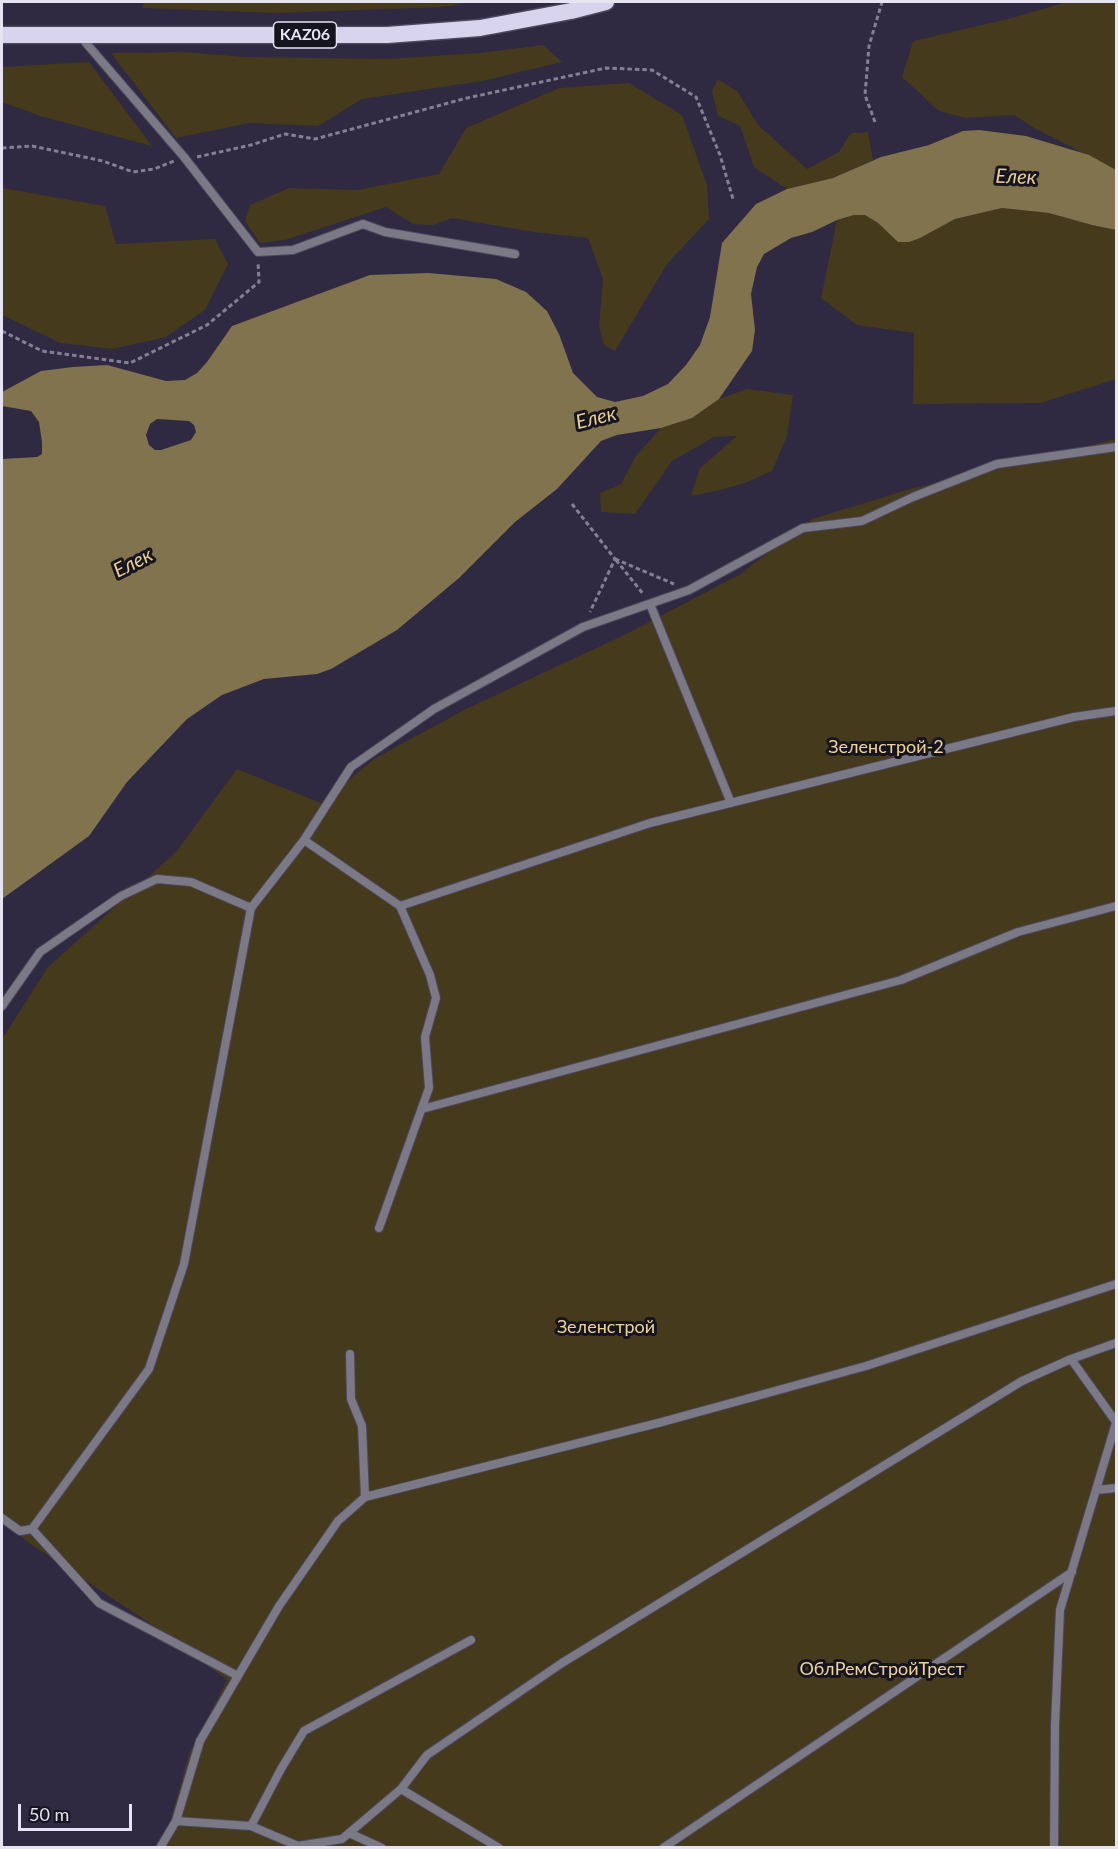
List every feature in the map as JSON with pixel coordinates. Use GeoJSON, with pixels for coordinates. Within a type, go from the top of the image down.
{"type":"FeatureCollection","features":[{"type":"Feature","properties":{"kind":"highway","name":"KАZ06"},"geometry":{"type":"LineString","coordinates":[[2,35],[387,35],[480,28],[606,2]]}},
{"type":"Feature","properties":{"kind":"lane"},"geometry":{"type":"LineString","coordinates":[[79,34],[184,157],[258,252],[293,249],[363,224],[385,232],[515,254]]}},
{"type":"Feature","properties":{"kind":"lane"},"geometry":{"type":"LineString","coordinates":[[2,1518],[20,1531],[32,1529],[149,1369],[184,1264],[251,908],[304,840],[351,767],[434,710],[583,627],[689,590],[803,528],[861,521],[913,497],[997,464],[1116,447]]}},
{"type":"Feature","properties":{"kind":"lane"},"geometry":{"type":"LineString","coordinates":[[650,604],[731,803]]}},
{"type":"Feature","properties":{"kind":"lane"},"geometry":{"type":"LineString","coordinates":[[400,906],[651,823],[1074,717],[1116,711]]}},
{"type":"Feature","properties":{"kind":"lane"},"geometry":{"type":"LineString","coordinates":[[304,840],[400,906],[430,975],[436,998],[425,1036],[429,1088],[379,1228]]}},
{"type":"Feature","properties":{"kind":"lane"},"geometry":{"type":"LineString","coordinates":[[2,1006],[40,952],[121,896],[158,879],[191,882],[251,908]]}},
{"type":"Feature","properties":{"kind":"lane"},"geometry":{"type":"LineString","coordinates":[[422,1109],[901,980],[1018,932],[1116,906]]}},
{"type":"Feature","properties":{"kind":"lane"},"geometry":{"type":"LineString","coordinates":[[160,1848],[176,1821],[200,1741],[279,1606],[338,1521],[365,1497],[662,1422],[866,1366],[1116,1284]]}},
{"type":"Feature","properties":{"kind":"lane"},"geometry":{"type":"LineString","coordinates":[[176,1821],[251,1826],[298,1847],[342,1839],[401,1790],[427,1755],[562,1663],[1022,1381],[1071,1359],[1116,1343]]}},
{"type":"Feature","properties":{"kind":"lane"},"geometry":{"type":"LineString","coordinates":[[350,1354],[351,1399],[362,1426],[365,1497]]}},
{"type":"Feature","properties":{"kind":"lane"},"geometry":{"type":"LineString","coordinates":[[1054,1848],[1055,1725],[1060,1610],[1116,1422],[1071,1359]]}},
{"type":"Feature","properties":{"kind":"lane"},"geometry":{"type":"LineString","coordinates":[[1097,1490],[1116,1488]]}},
{"type":"Feature","properties":{"kind":"lane"},"geometry":{"type":"LineString","coordinates":[[32,1529],[99,1603],[238,1676]]}},
{"type":"Feature","properties":{"kind":"lane"},"geometry":{"type":"LineString","coordinates":[[663,1848],[1072,1572]]}},
{"type":"Feature","properties":{"kind":"lane"},"geometry":{"type":"LineString","coordinates":[[251,1826],[281,1768],[304,1731],[471,1640]]}},
{"type":"Feature","properties":{"kind":"lane"},"geometry":{"type":"LineString","coordinates":[[401,1790],[499,1848]]}},
{"type":"Feature","properties":{"kind":"lane"},"geometry":{"type":"LineString","coordinates":[[349,1833],[382,1848]]}},
{"type":"Feature","properties":{"kind":"path"},"geometry":{"type":"LineString","coordinates":[[875,122],[865,95],[869,46],[882,2]]}},
{"type":"Feature","properties":{"kind":"path"},"geometry":{"type":"LineString","coordinates":[[2,148],[32,146],[103,161],[133,172],[154,169],[184,157],[202,157],[285,134],[315,139],[467,98],[606,68],[652,70],[696,97],[720,155],[733,200]]}},
{"type":"Feature","properties":{"kind":"path"},"geometry":{"type":"LineString","coordinates":[[2,333],[42,351],[130,363],[207,325],[259,282],[258,252]]}},
{"type":"Feature","properties":{"kind":"path"},"geometry":{"type":"LineString","coordinates":[[572,504],[650,604]]}},
{"type":"Feature","properties":{"kind":"path"},"geometry":{"type":"LineString","coordinates":[[615,559],[689,590]]}},
{"type":"Feature","properties":{"kind":"path"},"geometry":{"type":"LineString","coordinates":[[583,627],[615,559]]}},
{"type":"Feature","properties":{"kind":"green space"},"geometry":{"type":"Polygon","coordinates":[[[143,2],[472,2],[443,7],[276,13],[143,8],[143,2]]]}},
{"type":"Feature","properties":{"kind":"green space"},"geometry":{"type":"Polygon","coordinates":[[[1067,2],[1116,2],[1116,170],[1036,129],[1014,115],[965,118],[939,111],[902,77],[913,41],[1012,18],[1067,2]]]}},
{"type":"Feature","properties":{"kind":"green space"},"geometry":{"type":"Polygon","coordinates":[[[543,45],[562,62],[482,81],[362,99],[318,126],[249,123],[176,138],[111,53],[185,52],[245,57],[387,59],[479,53],[543,45]]]}},
{"type":"Feature","properties":{"kind":"green space"},"geometry":{"type":"Polygon","coordinates":[[[89,62],[152,146],[40,116],[2,102],[2,67],[89,62]]]}},
{"type":"Feature","properties":{"kind":"green space"},"geometry":{"type":"Polygon","coordinates":[[[718,79],[738,92],[758,125],[807,169],[839,152],[851,133],[868,132],[873,160],[833,178],[787,189],[754,167],[740,126],[718,116],[712,91],[718,79]]]}},
{"type":"Feature","properties":{"kind":"green space"},"geometry":{"type":"Polygon","coordinates":[[[629,83],[682,115],[707,185],[709,219],[667,264],[615,351],[604,345],[599,327],[603,279],[588,238],[534,232],[452,218],[433,225],[413,224],[386,207],[285,240],[260,243],[245,221],[250,205],[289,188],[357,190],[439,174],[466,128],[559,88],[629,83]]]}},
{"type":"Feature","properties":{"kind":"green space"},"geometry":{"type":"Polygon","coordinates":[[[2,188],[105,206],[116,244],[215,239],[228,264],[205,310],[166,337],[113,349],[60,343],[2,315],[2,188]]]}},
{"type":"Feature","properties":{"kind":"green space"},"geometry":{"type":"Polygon","coordinates":[[[1002,208],[1049,213],[1116,230],[1116,379],[1041,403],[913,404],[914,333],[857,325],[821,298],[837,220],[854,215],[865,215],[886,231],[909,242],[955,219],[1002,208]]]}},
{"type":"Feature","properties":{"kind":"green space"},"geometry":{"type":"Polygon","coordinates":[[[747,389],[793,395],[787,436],[772,471],[745,483],[691,496],[700,468],[737,436],[714,437],[672,461],[635,514],[601,512],[600,493],[621,484],[636,456],[661,428],[692,418],[719,399],[747,389]]]}},
{"type":"Feature","properties":{"kind":"green space"},"geometry":{"type":"Polygon","coordinates":[[[1116,439],[1116,1847],[158,1847],[166,1837],[189,1754],[227,1680],[166,1634],[32,1545],[2,1521],[2,1039],[48,967],[176,852],[237,769],[321,803],[374,759],[466,709],[624,635],[739,575],[812,519],[910,489],[1116,439]]]}},
{"type":"Feature","properties":{"kind":"water","name":"Елек"},"geometry":{"type":"Polygon","coordinates":[[[979,130],[1026,136],[1089,155],[1116,170],[1116,230],[1049,213],[1002,208],[955,219],[920,238],[909,242],[898,242],[878,223],[865,215],[854,215],[791,238],[764,254],[757,267],[751,294],[755,330],[752,351],[719,399],[692,418],[661,428],[617,435],[601,441],[557,489],[515,522],[459,578],[397,630],[331,669],[317,674],[264,679],[222,695],[187,719],[127,782],[89,836],[2,899],[2,459],[37,457],[42,454],[42,442],[39,422],[31,411],[2,406],[2,392],[41,371],[73,367],[107,365],[166,381],[185,380],[197,373],[207,362],[232,326],[370,275],[428,273],[496,279],[526,292],[547,311],[559,334],[573,373],[597,397],[615,402],[643,396],[668,384],[686,365],[700,345],[710,317],[722,243],[756,204],[787,189],[833,178],[881,157],[929,145],[963,131],[979,130]],[[157,419],[150,424],[146,435],[149,445],[155,450],[161,450],[191,440],[196,432],[194,425],[189,421],[157,419]]]}},
{"type":"Feature","properties":{"kind":"park label","name":"Зеленстрой-2"},"geometry":{"type":"Point","coordinates":[886,747]}},
{"type":"Feature","properties":{"kind":"park label","name":"Зеленстрой"},"geometry":{"type":"Point","coordinates":[606,1327]}},
{"type":"Feature","properties":{"kind":"park label","name":"ОблРемСтройТрест"},"geometry":{"type":"Point","coordinates":[882,1669]}}]}
